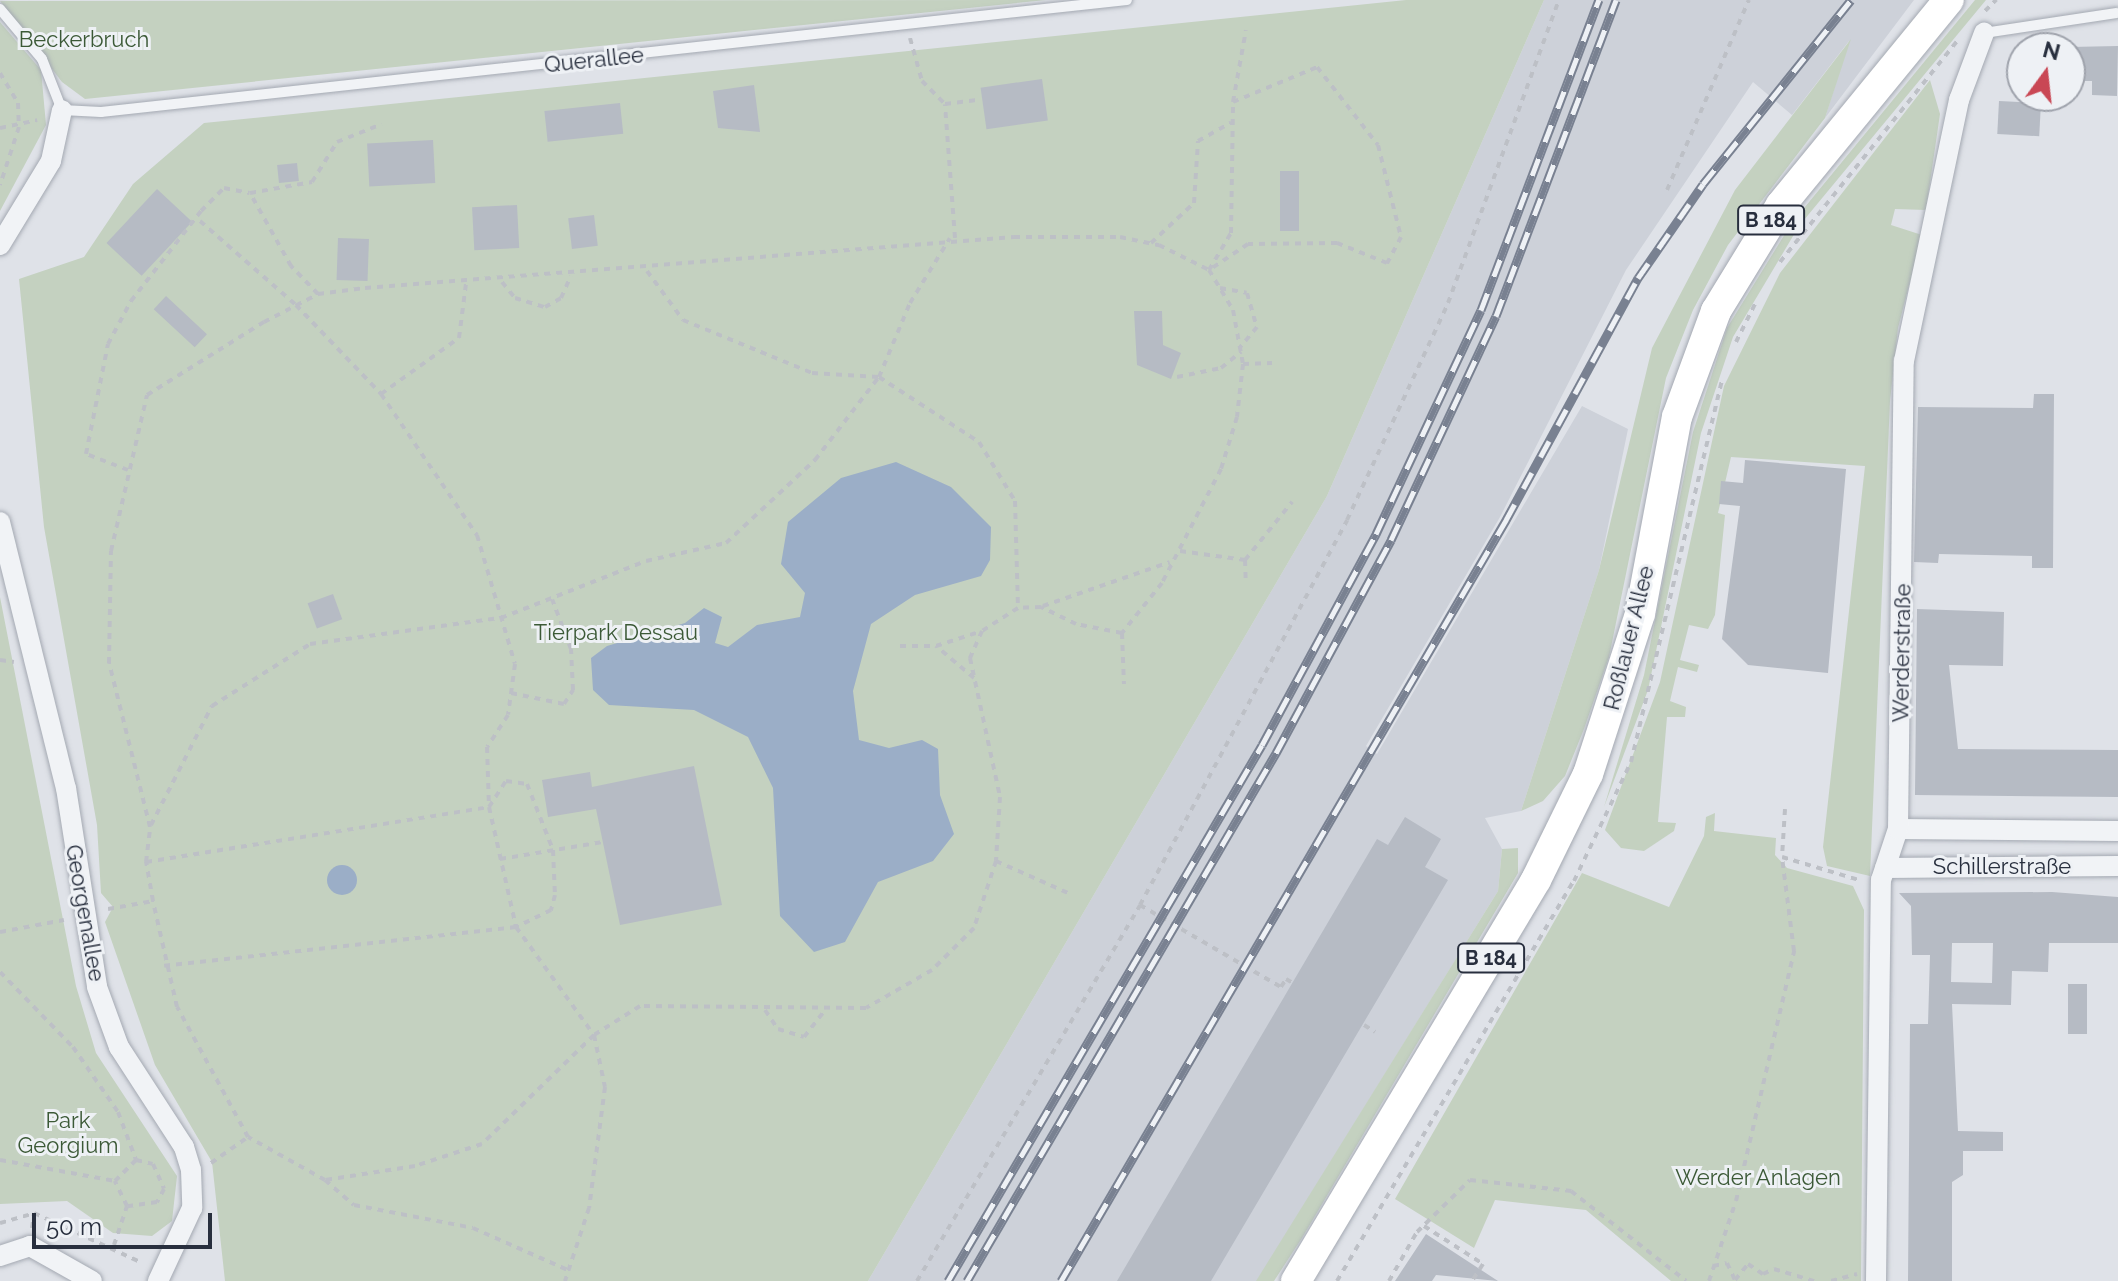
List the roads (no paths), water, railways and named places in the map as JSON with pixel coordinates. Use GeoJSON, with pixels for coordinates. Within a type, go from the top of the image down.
{"type":"FeatureCollection","features":[{"type":"Feature","properties":{"kind":"main road","name":"Roßlauer Allee"},"geometry":{"type":"LineString","coordinates":[[1296,1281],[1536,880],[1588,774],[1640,614],[1677,417],[1716,311],[1781,205],[1949,0]]}},
{"type":"Feature","properties":{"kind":"street","name":"Werderstraße"},"geometry":{"type":"LineString","coordinates":[[1876,1281],[1883,874],[1898,829],[1904,361],[1959,100],[1984,33]]}},
{"type":"Feature","properties":{"kind":"street"},"geometry":{"type":"LineString","coordinates":[[0,245],[51,161],[62,110]]}},
{"type":"Feature","properties":{"kind":"street","name":"Georgenallee"},"geometry":{"type":"LineString","coordinates":[[0,522],[66,788],[97,987],[119,1047],[184,1147],[191,1170],[192,1208],[158,1279]]}},
{"type":"Feature","properties":{"kind":"street","name":"Schillerstraße"},"geometry":{"type":"LineString","coordinates":[[1898,829],[2118,831]]}},
{"type":"Feature","properties":{"kind":"street","name":"Schillerstraße"},"geometry":{"type":"LineString","coordinates":[[1883,874],[2118,866]]}},
{"type":"Feature","properties":{"kind":"street"},"geometry":{"type":"LineString","coordinates":[[0,1256],[30,1246],[92,1281]]}},
{"type":"Feature","properties":{"kind":"lane","name":"Querallee"},"geometry":{"type":"LineString","coordinates":[[62,110],[321,91],[1127,0]]}},
{"type":"Feature","properties":{"kind":"lane"},"geometry":{"type":"LineString","coordinates":[[0,9],[42,59],[62,110]]}},
{"type":"Feature","properties":{"kind":"lane"},"geometry":{"type":"LineString","coordinates":[[1984,33],[2116,13]]}},
{"type":"Feature","properties":{"kind":"water"},"geometry":{"type":"Polygon","coordinates":[[[896,462],[951,487],[991,527],[990,560],[981,576],[915,595],[871,624],[853,691],[859,740],[889,748],[922,740],[938,749],[940,795],[954,834],[933,861],[878,882],[845,942],[814,952],[780,916],[773,788],[748,737],[694,710],[609,705],[593,690],[591,658],[607,646],[685,623],[704,608],[722,617],[715,643],[728,647],[757,625],[800,617],[805,593],[781,564],[788,522],[841,478],[896,462]]]}},
{"type":"Feature","properties":{"kind":"water"},"geometry":{"type":"Polygon","coordinates":[[[342,865],[353,869],[357,880],[353,891],[342,895],[331,891],[327,880],[331,869],[342,865]]]}},
{"type":"Feature","properties":{"kind":"railway"},"geometry":{"type":"LineString","coordinates":[[948,1281],[1262,745],[1376,534],[1481,310],[1599,0]]}},
{"type":"Feature","properties":{"kind":"railway"},"geometry":{"type":"LineString","coordinates":[[967,1281],[1276,753],[1391,540],[1496,316],[1616,0]]}},
{"type":"Feature","properties":{"kind":"railway"},"geometry":{"type":"LineString","coordinates":[[1061,1281],[1506,520],[1638,278],[1703,184],[1851,0]]}},
{"type":"Feature","properties":{"kind":"park label","name":"Beckerbruch"},"geometry":{"type":"Point","coordinates":[84,40]}},
{"type":"Feature","properties":{"kind":"park label","name":"Tierpark Dessau"},"geometry":{"type":"Point","coordinates":[616,633]}},
{"type":"Feature","properties":{"kind":"park label","name":"Park Georgium"},"geometry":{"type":"Point","coordinates":[68,1132]}},
{"type":"Feature","properties":{"kind":"park label","name":"Werder Anlagen"},"geometry":{"type":"Point","coordinates":[1758,1178]}}]}
